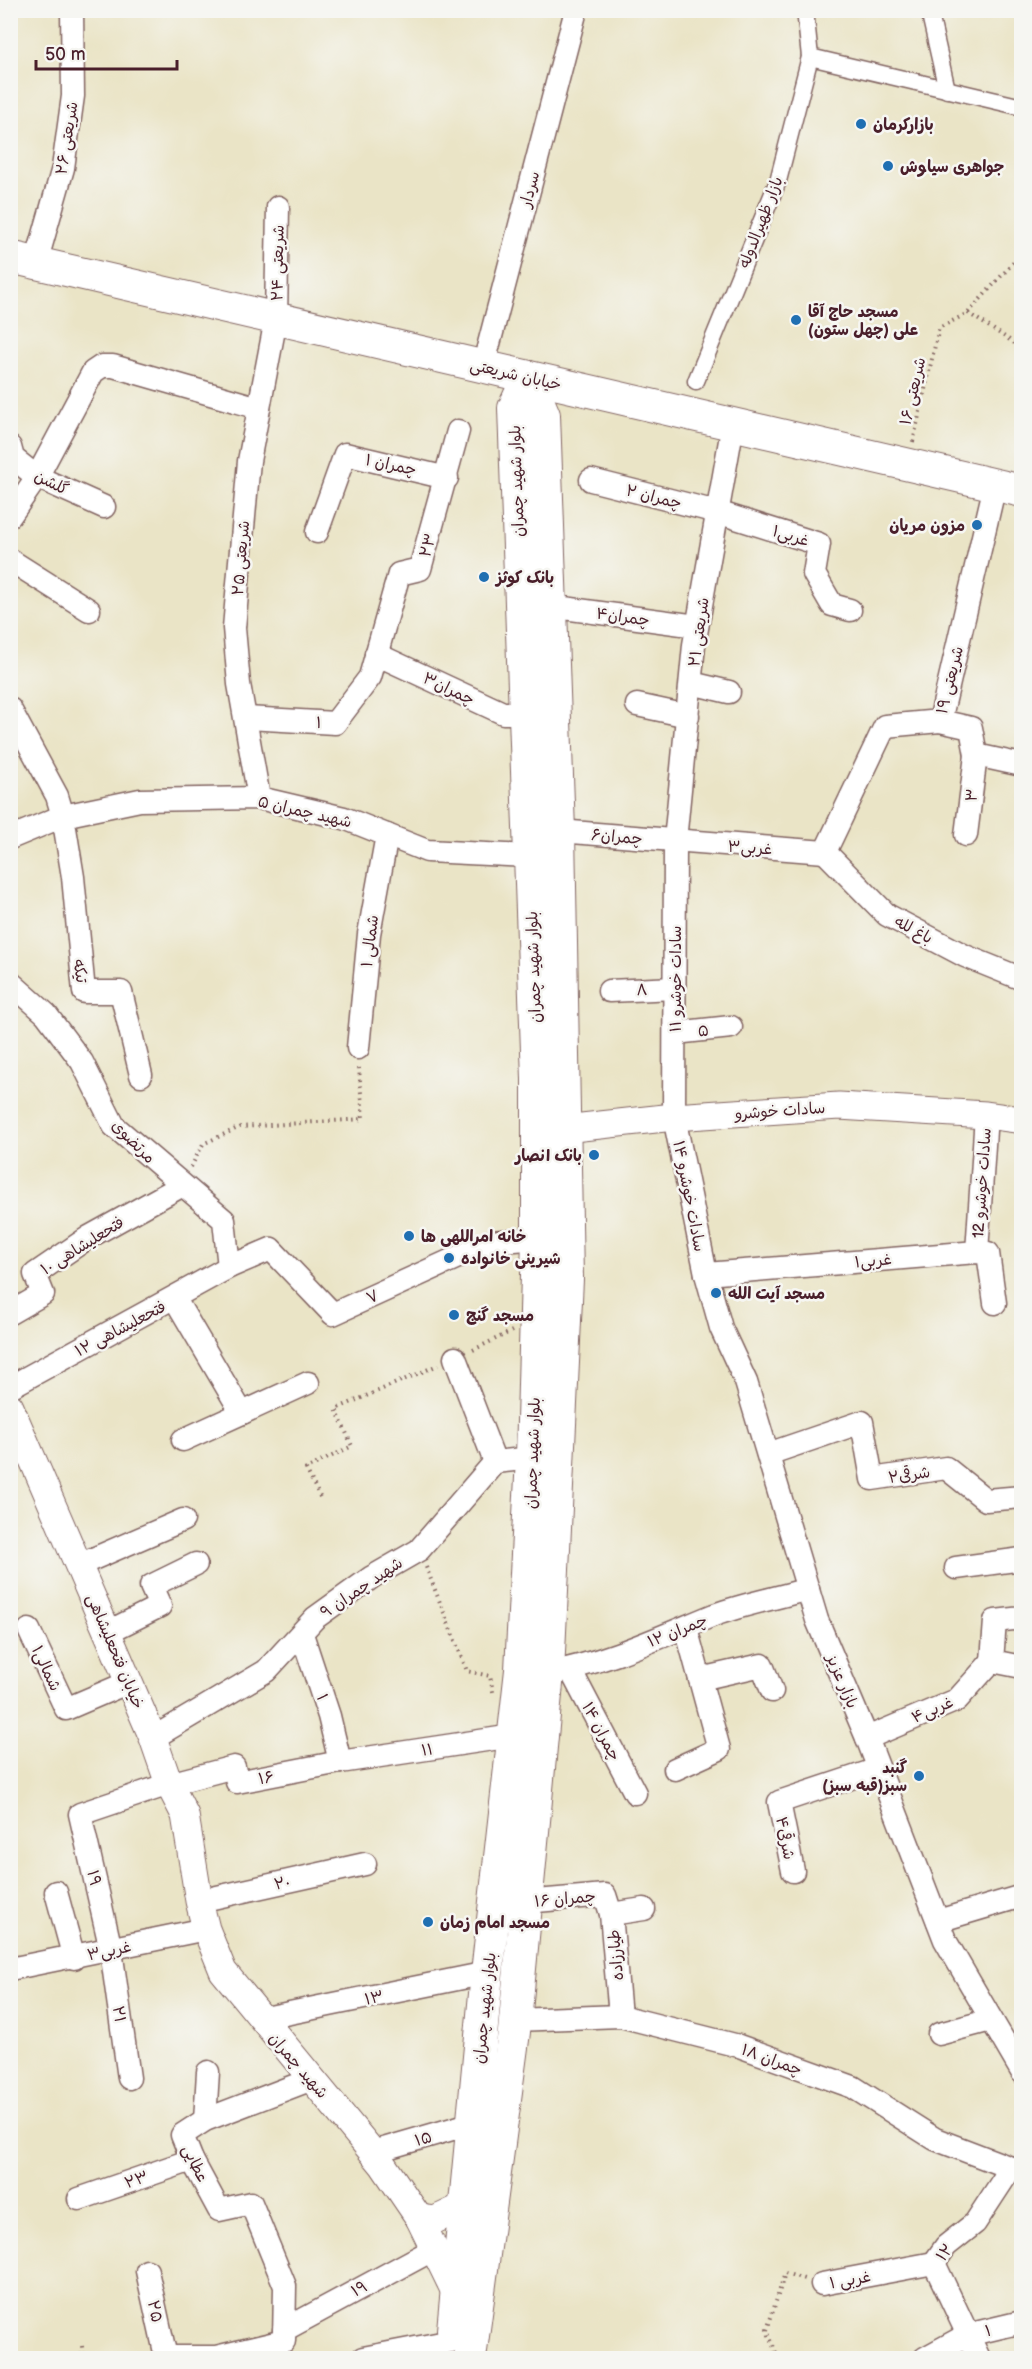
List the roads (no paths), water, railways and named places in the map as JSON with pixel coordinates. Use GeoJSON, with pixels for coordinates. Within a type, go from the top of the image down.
{"type":"FeatureCollection","features":[{"type":"Feature","properties":{"kind":"main road","name":"خیابان شریعتی"},"geometry":{"type":"LineString","coordinates":[[23,260],[1008,488]]}},
{"type":"Feature","properties":{"kind":"main road","name":"بلوار شهید چمران"},"geometry":{"type":"LineString","coordinates":[[457,2353],[456,2294],[513,1736],[546,1671],[532,1458],[538,1238],[551,1130],[559,831],[540,617],[544,415],[528,377]]}},
{"type":"Feature","properties":{"kind":"main road","name":"بلوار شهید چمران"},"geometry":{"type":"LineString","coordinates":[[457,2353],[515,2020],[546,1671],[567,1279],[551,1130],[529,856],[524,713],[540,617]]}},
{"type":"Feature","properties":{"kind":"street","name":"شریعتی ۲۶"},"geometry":{"type":"LineString","coordinates":[[23,260],[63,168],[73,96],[72,10]]}},
{"type":"Feature","properties":{"kind":"street","name":"سردار"},"geometry":{"type":"LineString","coordinates":[[483,367],[576,10]]}},
{"type":"Feature","properties":{"kind":"street"},"geometry":{"type":"LineString","coordinates":[[805,10],[810,57],[1022,107]]}},
{"type":"Feature","properties":{"kind":"street"},"geometry":{"type":"LineString","coordinates":[[929,10],[947,90]]}},
{"type":"Feature","properties":{"kind":"street","name":"بازار ظهیرالدوله"},"geometry":{"type":"LineString","coordinates":[[696,381],[778,181],[810,57]]}},
{"type":"Feature","properties":{"kind":"street","name":"شریعتی ۲۴"},"geometry":{"type":"LineString","coordinates":[[276,319],[278,207]]}},
{"type":"Feature","properties":{"kind":"street","name":"شریعتی ۲۵"},"geometry":{"type":"LineString","coordinates":[[259,798],[239,684],[234,628],[249,462],[276,319]]}},
{"type":"Feature","properties":{"kind":"street"},"geometry":{"type":"LineString","coordinates":[[10,516],[37,477],[93,372],[102,366],[112,366],[259,408]]}},
{"type":"Feature","properties":{"kind":"street","name":"شریعتی ۲۱"},"geometry":{"type":"LineString","coordinates":[[675,841],[698,626],[733,424]]}},
{"type":"Feature","properties":{"kind":"street","name":"۲۳"},"geometry":{"type":"LineString","coordinates":[[370,677],[399,573],[420,569],[447,478],[458,431]]}},
{"type":"Feature","properties":{"kind":"street","name":"گلشن"},"geometry":{"type":"LineString","coordinates":[[10,447],[13,458],[37,477],[104,507]]}},
{"type":"Feature","properties":{"kind":"street","name":"چمران ۱"},"geometry":{"type":"LineString","coordinates":[[317,532],[345,454],[447,478]]}},
{"type":"Feature","properties":{"kind":"street","name":"چمران ۲"},"geometry":{"type":"LineString","coordinates":[[591,480],[717,512]]}},
{"type":"Feature","properties":{"kind":"street","name":"شریعتی ۱۹"},"geometry":{"type":"LineString","coordinates":[[825,852],[885,726],[940,721],[1008,488]]}},
{"type":"Feature","properties":{"kind":"street","name":"غربی۱"},"geometry":{"type":"LineString","coordinates":[[717,512],[819,544],[814,574],[832,605],[850,610]]}},
{"type":"Feature","properties":{"kind":"street"},"geometry":{"type":"LineString","coordinates":[[10,560],[89,610]]}},
{"type":"Feature","properties":{"kind":"street","name":"چمران۴"},"geometry":{"type":"LineString","coordinates":[[540,617],[698,626]]}},
{"type":"Feature","properties":{"kind":"street","name":"چمران۳"},"geometry":{"type":"LineString","coordinates":[[376,654],[503,713],[524,713]]}},
{"type":"Feature","properties":{"kind":"street","name":"۱"},"geometry":{"type":"LineString","coordinates":[[246,718],[335,723],[370,677]]}},
{"type":"Feature","properties":{"kind":"street"},"geometry":{"type":"LineString","coordinates":[[691,683],[729,692]]}},
{"type":"Feature","properties":{"kind":"street"},"geometry":{"type":"LineString","coordinates":[[637,705],[688,716]]}},
{"type":"Feature","properties":{"kind":"street"},"geometry":{"type":"LineString","coordinates":[[10,709],[57,796],[63,816]]}},
{"type":"Feature","properties":{"kind":"street","name":"۳"},"geometry":{"type":"LineString","coordinates":[[940,721],[971,729],[976,755],[966,835]]}},
{"type":"Feature","properties":{"kind":"street"},"geometry":{"type":"LineString","coordinates":[[976,755],[1022,765]]}},
{"type":"Feature","properties":{"kind":"street","name":"شهید چمران ۵"},"geometry":{"type":"LineString","coordinates":[[10,838],[63,816],[140,800],[259,798],[344,818],[427,851],[529,856]]}},
{"type":"Feature","properties":{"kind":"street","name":"تیکه"},"geometry":{"type":"LineString","coordinates":[[63,816],[73,877],[84,992],[121,992],[141,1075]]}},
{"type":"Feature","properties":{"kind":"street","name":"چمران۶"},"geometry":{"type":"LineString","coordinates":[[559,831],[675,841]]}},
{"type":"Feature","properties":{"kind":"street","name":"شمالی ۱"},"geometry":{"type":"LineString","coordinates":[[358,1048],[369,934],[387,835]]}},
{"type":"Feature","properties":{"kind":"street","name":"غربی۳"},"geometry":{"type":"LineString","coordinates":[[675,841],[825,852]]}},
{"type":"Feature","properties":{"kind":"street","name":"سادات خوشرو ۱۱"},"geometry":{"type":"LineString","coordinates":[[674,1117],[675,841]]}},
{"type":"Feature","properties":{"kind":"street","name":"باغ لله"},"geometry":{"type":"LineString","coordinates":[[825,852],[887,915],[965,956],[1022,979]]}},
{"type":"Feature","properties":{"kind":"street","name":"مرتضوی"},"geometry":{"type":"LineString","coordinates":[[10,982],[46,1014],[82,1062],[114,1126],[181,1186],[224,1220],[229,1267]]}},
{"type":"Feature","properties":{"kind":"street","name":"۸"},"geometry":{"type":"LineString","coordinates":[[609,990],[675,988]]}},
{"type":"Feature","properties":{"kind":"street","name":"۵"},"geometry":{"type":"LineString","coordinates":[[675,1033],[731,1027]]}},
{"type":"Feature","properties":{"kind":"street","name":"سادات خوشرو"},"geometry":{"type":"LineString","coordinates":[[551,1130],[674,1117],[839,1106],[986,1115],[1022,1120]]}},
{"type":"Feature","properties":{"kind":"street","name":"سادات خوشرو 12"},"geometry":{"type":"LineString","coordinates":[[977,1252],[986,1115]]}},
{"type":"Feature","properties":{"kind":"street","name":"سادات خوشرو ۱۴"},"geometry":{"type":"LineString","coordinates":[[674,1117],[706,1274]]}},
{"type":"Feature","properties":{"kind":"street","name":"فتحعلیشاهی ۱۰"},"geometry":{"type":"LineString","coordinates":[[10,1313],[44,1294],[35,1274],[89,1237],[181,1186]]}},
{"type":"Feature","properties":{"kind":"street","name":"۷"},"geometry":{"type":"LineString","coordinates":[[229,1267],[271,1249],[333,1314],[491,1242],[538,1238]]}},
{"type":"Feature","properties":{"kind":"street"},"geometry":{"type":"LineString","coordinates":[[977,1252],[988,1253],[995,1303]]}},
{"type":"Feature","properties":{"kind":"street","name":"غربی۱"},"geometry":{"type":"LineString","coordinates":[[706,1274],[977,1252]]}},
{"type":"Feature","properties":{"kind":"street","name":"فتحعلیشاهی ۱۲"},"geometry":{"type":"LineString","coordinates":[[10,1387],[175,1299],[229,1267]]}},
{"type":"Feature","properties":{"kind":"street","name":"بازار عزیز"},"geometry":{"type":"LineString","coordinates":[[706,1274],[721,1328],[747,1382],[817,1620],[867,1738],[945,1940],[1022,2072]]}},
{"type":"Feature","properties":{"kind":"street"},"geometry":{"type":"LineString","coordinates":[[175,1299],[242,1413]]}},
{"type":"Feature","properties":{"kind":"street"},"geometry":{"type":"LineString","coordinates":[[455,1358],[495,1461],[532,1458]]}},
{"type":"Feature","properties":{"kind":"street"},"geometry":{"type":"LineString","coordinates":[[183,1440],[308,1383]]}},
{"type":"Feature","properties":{"kind":"street","name":"خیابان فتحعلیشاهی"},"geometry":{"type":"LineString","coordinates":[[10,1407],[153,1738],[169,1784],[185,1815],[199,1901]]}},
{"type":"Feature","properties":{"kind":"street","name":"شرقی۲"},"geometry":{"type":"LineString","coordinates":[[768,1454],[862,1422],[872,1479],[946,1468],[986,1500],[1022,1497]]}},
{"type":"Feature","properties":{"kind":"street","name":"شهید چمران ۹"},"geometry":{"type":"LineString","coordinates":[[153,1738],[266,1671],[315,1618],[372,1577],[419,1550],[495,1461]]}},
{"type":"Feature","properties":{"kind":"street"},"geometry":{"type":"LineString","coordinates":[[80,1565],[183,1520]]}},
{"type":"Feature","properties":{"kind":"street"},"geometry":{"type":"LineString","coordinates":[[956,1568],[1022,1559]]}},
{"type":"Feature","properties":{"kind":"street"},"geometry":{"type":"LineString","coordinates":[[108,1632],[160,1606],[152,1586],[196,1564]]}},
{"type":"Feature","properties":{"kind":"street","name":"چمران ۱۲"},"geometry":{"type":"LineString","coordinates":[[546,1671],[686,1628],[715,1615],[808,1589]]}},
{"type":"Feature","properties":{"kind":"street"},"geometry":{"type":"LineString","coordinates":[[1022,1618],[995,1621],[992,1661],[1022,1667]]}},
{"type":"Feature","properties":{"kind":"street"},"geometry":{"type":"LineString","coordinates":[[675,1769],[719,1749],[686,1628]]}},
{"type":"Feature","properties":{"kind":"street","name":"شمالی۱"},"geometry":{"type":"LineString","coordinates":[[29,1630],[66,1709],[129,1682]]}},
{"type":"Feature","properties":{"kind":"street","name":"۱"},"geometry":{"type":"LineString","coordinates":[[302,1634],[329,1716],[340,1762]]}},
{"type":"Feature","properties":{"kind":"street","name":"غربی۴"},"geometry":{"type":"LineString","coordinates":[[867,1738],[957,1700],[992,1661]]}},
{"type":"Feature","properties":{"kind":"street"},"geometry":{"type":"LineString","coordinates":[[700,1679],[762,1665],[771,1691]]}},
{"type":"Feature","properties":{"kind":"street","name":"چمران ۱۴"},"geometry":{"type":"LineString","coordinates":[[546,1671],[635,1793]]}},
{"type":"Feature","properties":{"kind":"street","name":"۱۱"},"geometry":{"type":"LineString","coordinates":[[340,1762],[513,1736]]}},
{"type":"Feature","properties":{"kind":"street","name":"۱۶"},"geometry":{"type":"LineString","coordinates":[[169,1784],[234,1767],[237,1782],[340,1762]]}},
{"type":"Feature","properties":{"kind":"street","name":"شرقی۴"},"geometry":{"type":"LineString","coordinates":[[793,1871],[779,1802],[878,1769]]}},
{"type":"Feature","properties":{"kind":"street","name":"۱۹"},"geometry":{"type":"LineString","coordinates":[[111,1950],[80,1814],[169,1784]]}},
{"type":"Feature","properties":{"kind":"street","name":"۲۰"},"geometry":{"type":"LineString","coordinates":[[199,1901],[365,1864]]}},
{"type":"Feature","properties":{"kind":"street"},"geometry":{"type":"LineString","coordinates":[[56,1892],[74,1958]]}},
{"type":"Feature","properties":{"kind":"street"},"geometry":{"type":"LineString","coordinates":[[938,1922],[1022,1896]]}},
{"type":"Feature","properties":{"kind":"street","name":"شهید چمران"},"geometry":{"type":"LineString","coordinates":[[199,1901],[206,1929],[223,1971],[260,2019],[373,2152],[419,2218],[436,2248],[456,2294]]}},
{"type":"Feature","properties":{"kind":"street","name":"چمران ۱۶"},"geometry":{"type":"LineString","coordinates":[[525,1902],[608,1904],[644,1909]]}},
{"type":"Feature","properties":{"kind":"street","name":"طیارزاده"},"geometry":{"type":"LineString","coordinates":[[608,1904],[620,2016]]}},
{"type":"Feature","properties":{"kind":"street","name":"غربی۳"},"geometry":{"type":"LineString","coordinates":[[10,1969],[74,1958],[206,1929]]}},
{"type":"Feature","properties":{"kind":"street","name":"۲۱"},"geometry":{"type":"LineString","coordinates":[[111,1950],[129,2078]]}},
{"type":"Feature","properties":{"kind":"street","name":"۱۳"},"geometry":{"type":"LineString","coordinates":[[260,2019],[488,1973]]}},
{"type":"Feature","properties":{"kind":"street","name":"چمران ۱۸"},"geometry":{"type":"LineString","coordinates":[[515,2020],[620,2016],[739,2046],[853,2087],[935,2139],[1016,2168]]}},
{"type":"Feature","properties":{"kind":"street"},"geometry":{"type":"LineString","coordinates":[[939,2034],[991,2020]]}},
{"type":"Feature","properties":{"kind":"street"},"geometry":{"type":"LineString","coordinates":[[205,2120],[208,2072]]}},
{"type":"Feature","properties":{"kind":"street","name":"عطایی"},"geometry":{"type":"LineString","coordinates":[[284,2330],[285,2286],[251,2203],[219,2210],[192,2160],[182,2134],[205,2120],[312,2079]]}},
{"type":"Feature","properties":{"kind":"street","name":"۱۵"},"geometry":{"type":"LineString","coordinates":[[373,2152],[473,2123]]}},
{"type":"Feature","properties":{"kind":"street","name":"۲۳"},"geometry":{"type":"LineString","coordinates":[[80,2199],[192,2160]]}},
{"type":"Feature","properties":{"kind":"street","name":"۱۲"},"geometry":{"type":"LineString","coordinates":[[979,2358],[934,2263],[946,2246],[975,2223],[1016,2168]]}},
{"type":"Feature","properties":{"kind":"street"},"geometry":{"type":"LineString","coordinates":[[419,2218],[435,2220],[464,2206]]}},
{"type":"Feature","properties":{"kind":"street","name":"۱۹"},"geometry":{"type":"LineString","coordinates":[[284,2330],[436,2248]]}},
{"type":"Feature","properties":{"kind":"street","name":"۱ غربی"},"geometry":{"type":"LineString","coordinates":[[822,2284],[934,2263]]}},
{"type":"Feature","properties":{"kind":"street","name":"۲۵"},"geometry":{"type":"LineString","coordinates":[[147,2271],[166,2357],[216,2358],[284,2340],[284,2330]]}},
{"type":"Feature","properties":{"kind":"street","name":"۱"},"geometry":{"type":"LineString","coordinates":[[925,2358],[968,2335],[1022,2322]]}},
{"type":"Feature","properties":{"kind":"street"},"geometry":{"type":"LineString","coordinates":[[363,2358],[457,2353]]}},
{"type":"Feature","properties":{"kind":"place","name":"بازارکرمان"},"geometry":{"type":"Point","coordinates":[861,124]}},
{"type":"Feature","properties":{"kind":"place","name":"جواهری سیاوش"},"geometry":{"type":"Point","coordinates":[888,166]}},
{"type":"Feature","properties":{"kind":"place","name":"مسجد حاج آقا علی (چهل ستون)"},"geometry":{"type":"Point","coordinates":[796,320]}},
{"type":"Feature","properties":{"kind":"place","name":"مزون مریان"},"geometry":{"type":"Point","coordinates":[977,525]}},
{"type":"Feature","properties":{"kind":"place","name":"بانک کوثز"},"geometry":{"type":"Point","coordinates":[484,577]}},
{"type":"Feature","properties":{"kind":"place","name":"بانک انصار"},"geometry":{"type":"Point","coordinates":[594,1155]}},
{"type":"Feature","properties":{"kind":"place","name":"خانه امراللهی ها"},"geometry":{"type":"Point","coordinates":[409,1236]}},
{"type":"Feature","properties":{"kind":"place","name":"شیرینی خانواده"},"geometry":{"type":"Point","coordinates":[449,1258]}},
{"type":"Feature","properties":{"kind":"place","name":"مسجد آیت الله"},"geometry":{"type":"Point","coordinates":[716,1293]}},
{"type":"Feature","properties":{"kind":"place","name":"مسجد گنج"},"geometry":{"type":"Point","coordinates":[454,1315]}},
{"type":"Feature","properties":{"kind":"place","name":"گنبد سبز(قبه سبز)"},"geometry":{"type":"Point","coordinates":[919,1776]}},
{"type":"Feature","properties":{"kind":"place","name":"مسجد امام زمان"},"geometry":{"type":"Point","coordinates":[428,1922]}}]}
